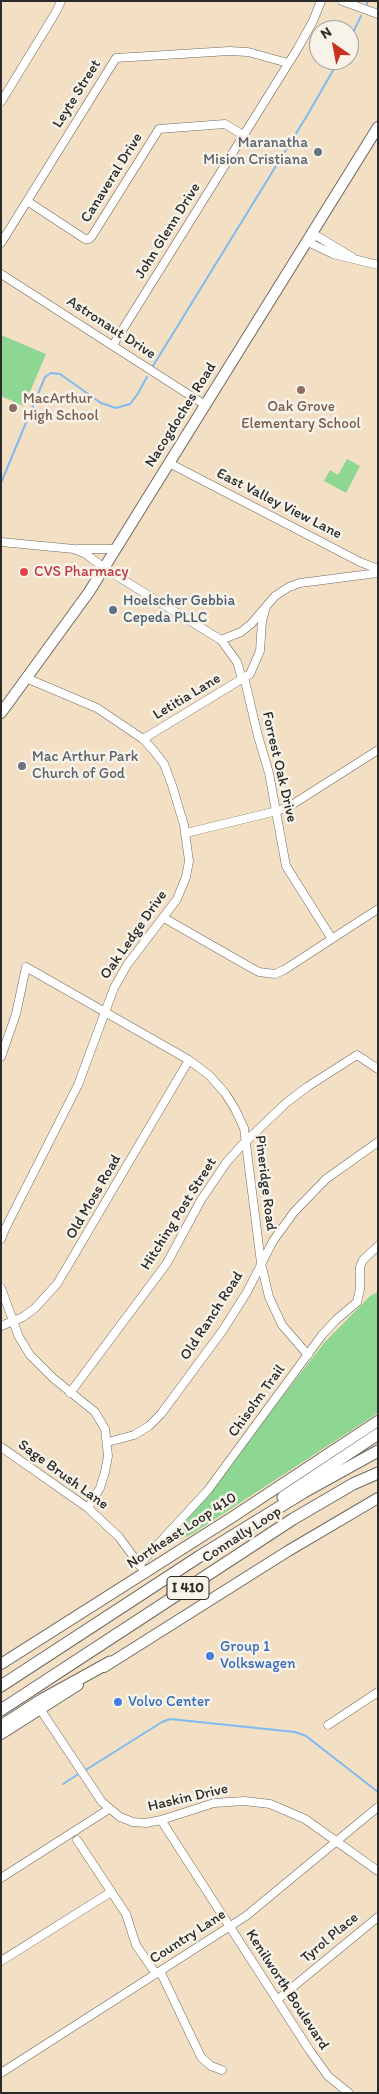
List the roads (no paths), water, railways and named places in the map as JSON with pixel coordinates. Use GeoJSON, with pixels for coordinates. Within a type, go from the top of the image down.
{"type":"FeatureCollection","features":[{"type":"Feature","properties":{"kind":"highway"},"geometry":{"type":"LineString","coordinates":[[200,1556],[299,1485],[378,1434]]}},
{"type":"Feature","properties":{"kind":"highway","name":"Connally Loop"},"geometry":{"type":"LineString","coordinates":[[1,1686],[200,1556],[304,1492],[378,1451]]}},
{"type":"Feature","properties":{"kind":"highway","name":"Connally Loop"},"geometry":{"type":"LineString","coordinates":[[1,1710],[293,1519],[353,1484],[378,1473]]}},
{"type":"Feature","properties":{"kind":"highway"},"geometry":{"type":"LineString","coordinates":[[1,1726],[43,1699],[110,1662]]}},
{"type":"Feature","properties":{"kind":"main road","name":"Nacogdoches Road"},"geometry":{"type":"LineString","coordinates":[[1,713],[89,592],[378,127]]}},
{"type":"Feature","properties":{"kind":"main road","name":"Northeast Loop 410"},"geometry":{"type":"LineString","coordinates":[[1,1664],[142,1569],[377,1421]]}},
{"type":"Feature","properties":{"kind":"main road"},"geometry":{"type":"LineString","coordinates":[[1,1734],[110,1662],[288,1551],[376,1502]]}},
{"type":"Feature","properties":{"kind":"street"},"geometry":{"type":"LineString","coordinates":[[1,102],[61,1]]}},
{"type":"Feature","properties":{"kind":"street","name":"John Glenn Drive"},"geometry":{"type":"LineString","coordinates":[[112,346],[288,64],[313,21],[321,1]]}},
{"type":"Feature","properties":{"kind":"street"},"geometry":{"type":"LineString","coordinates":[[342,1],[378,14]]}},
{"type":"Feature","properties":{"kind":"street","name":"Leyte Street"},"geometry":{"type":"LineString","coordinates":[[1,243],[116,58],[229,51],[248,52],[288,64]]}},
{"type":"Feature","properties":{"kind":"street","name":"Canaveral Drive"},"geometry":{"type":"LineString","coordinates":[[27,201],[85,239],[89,239],[159,129],[225,124],[244,135]]}},
{"type":"Feature","properties":{"kind":"street"},"geometry":{"type":"LineString","coordinates":[[309,238],[312,244],[333,254],[378,265]]}},
{"type":"Feature","properties":{"kind":"street","name":"Astronaut Drive"},"geometry":{"type":"LineString","coordinates":[[1,274],[205,405]]}},
{"type":"Feature","properties":{"kind":"street","name":"East Valley View Lane"},"geometry":{"type":"LineString","coordinates":[[169,463],[360,562],[378,569]]}},
{"type":"Feature","properties":{"kind":"street"},"geometry":{"type":"LineString","coordinates":[[1,542],[74,550],[116,549]]}},
{"type":"Feature","properties":{"kind":"street"},"geometry":{"type":"LineString","coordinates":[[74,550],[86,554],[104,568],[221,640],[241,632],[279,592],[295,585],[378,573]]}},
{"type":"Feature","properties":{"kind":"street"},"geometry":{"type":"LineString","coordinates":[[245,677],[260,651],[262,621],[266,607]]}},
{"type":"Feature","properties":{"kind":"street","name":"Forrest Oak Drive"},"geometry":{"type":"LineString","coordinates":[[221,640],[245,677],[258,736],[269,773],[286,866],[332,939]]}},
{"type":"Feature","properties":{"kind":"street","name":"Letitia Lane"},"geometry":{"type":"LineString","coordinates":[[144,739],[245,677]]}},
{"type":"Feature","properties":{"kind":"street","name":"Oak Ledge Drive"},"geometry":{"type":"LineString","coordinates":[[1,1239],[4,1229],[78,1086],[104,1012],[121,974],[164,918],[181,892],[189,861],[186,833],[168,774],[160,757],[144,739],[97,708],[26,678]]}},
{"type":"Feature","properties":{"kind":"street"},"geometry":{"type":"LineString","coordinates":[[186,833],[277,811],[290,806],[378,750]]}},
{"type":"Feature","properties":{"kind":"street"},"geometry":{"type":"LineString","coordinates":[[164,918],[248,966],[266,973],[275,974],[378,909]]}},
{"type":"Feature","properties":{"kind":"street","name":"Pineridge Road"},"geometry":{"type":"LineString","coordinates":[[1,1057],[16,1014],[26,967],[189,1060],[204,1071],[225,1093],[240,1118],[247,1140],[264,1283],[274,1311],[282,1325],[308,1355]]}},
{"type":"Feature","properties":{"kind":"street","name":"Hitching Post Street"},"geometry":{"type":"LineString","coordinates":[[70,1393],[167,1263],[201,1200],[226,1163],[247,1140],[293,1098],[357,1055],[378,1070]]}},
{"type":"Feature","properties":{"kind":"street","name":"Old Moss Road"},"geometry":{"type":"LineString","coordinates":[[1,1326],[35,1308],[58,1284],[189,1060]]}},
{"type":"Feature","properties":{"kind":"street","name":"Old Ranch Road"},"geometry":{"type":"LineString","coordinates":[[108,1442],[134,1435],[161,1414],[223,1330],[247,1292],[273,1242],[289,1219],[315,1189],[339,1168],[378,1142]]}},
{"type":"Feature","properties":{"kind":"street","name":"Chisolm Trail"},"geometry":{"type":"LineString","coordinates":[[142,1569],[208,1490],[336,1320],[357,1302],[360,1289],[360,1267],[363,1260],[378,1246]]}},
{"type":"Feature","properties":{"kind":"street"},"geometry":{"type":"LineString","coordinates":[[1,1288],[12,1321],[30,1355],[70,1393],[91,1408],[105,1429],[108,1442],[106,1472],[100,1488],[88,1508]]}},
{"type":"Feature","properties":{"kind":"street","name":"Sage Brush Lane"},"geometry":{"type":"LineString","coordinates":[[1,1447],[88,1508],[119,1537],[142,1569]]}},
{"type":"Feature","properties":{"kind":"street"},"geometry":{"type":"LineString","coordinates":[[328,1725],[378,1692]]}},
{"type":"Feature","properties":{"kind":"street","name":"Haskin Drive"},"geometry":{"type":"LineString","coordinates":[[40,1709],[86,1780],[109,1809],[120,1817],[133,1822],[161,1820],[214,1803],[231,1801],[270,1804],[294,1813],[378,1871]]}},
{"type":"Feature","properties":{"kind":"street","name":"Country Lane"},"geometry":{"type":"LineString","coordinates":[[1,2073],[246,1916],[378,1808]]}},
{"type":"Feature","properties":{"kind":"street"},"geometry":{"type":"LineString","coordinates":[[1,1878],[109,1809]]}},
{"type":"Feature","properties":{"kind":"street","name":"Kenilworth Boulevard"},"geometry":{"type":"LineString","coordinates":[[161,1820],[325,2072],[349,2093]]}},
{"type":"Feature","properties":{"kind":"street"},"geometry":{"type":"LineString","coordinates":[[76,1840],[129,1922],[136,1945],[158,1972],[201,2057],[211,2066],[222,2070]]}},
{"type":"Feature","properties":{"kind":"street"},"geometry":{"type":"LineString","coordinates":[[1,1962],[111,1892]]}},
{"type":"Feature","properties":{"kind":"street","name":"Tyrol Place"},"geometry":{"type":"LineString","coordinates":[[277,2000],[378,1917]]}},
{"type":"Feature","properties":{"kind":"waterway"},"geometry":{"type":"LineString","coordinates":[[359,20],[361,16]]}},
{"type":"Feature","properties":{"kind":"waterway"},"geometry":{"type":"LineString","coordinates":[[153,366],[333,70]]}},
{"type":"Feature","properties":{"kind":"waterway"},"geometry":{"type":"LineString","coordinates":[[1,483],[45,377],[51,373],[60,374],[101,403],[116,408],[130,404],[147,377]]}},
{"type":"Feature","properties":{"kind":"waterway"},"geometry":{"type":"LineString","coordinates":[[84,1771],[162,1722],[170,1719],[295,1732],[306,1736],[378,1792]]}},
{"type":"Feature","properties":{"kind":"waterway"},"geometry":{"type":"LineString","coordinates":[[63,1784],[80,1773]]}},
{"type":"Feature","properties":{"kind":"place","name":"Maranatha Mision Cristiana"},"geometry":{"type":"Point","coordinates":[318,152]}},
{"type":"Feature","properties":{"kind":"place","name":"Oak Grove Elementary School"},"geometry":{"type":"Point","coordinates":[301,390]}},
{"type":"Feature","properties":{"kind":"place","name":"MacArthur High School"},"geometry":{"type":"Point","coordinates":[13,408]}},
{"type":"Feature","properties":{"kind":"place","name":"CVS Pharmacy"},"geometry":{"type":"Point","coordinates":[24,572]}},
{"type":"Feature","properties":{"kind":"place","name":"Hoelscher Gebbia Cepeda PLLC"},"geometry":{"type":"Point","coordinates":[113,610]}},
{"type":"Feature","properties":{"kind":"place","name":"Mac Arthur Park Church of God"},"geometry":{"type":"Point","coordinates":[22,766]}},
{"type":"Feature","properties":{"kind":"place","name":"Group 1 Volkswagen"},"geometry":{"type":"Point","coordinates":[210,1656]}},
{"type":"Feature","properties":{"kind":"place","name":"Volvo Center"},"geometry":{"type":"Point","coordinates":[118,1702]}}]}
